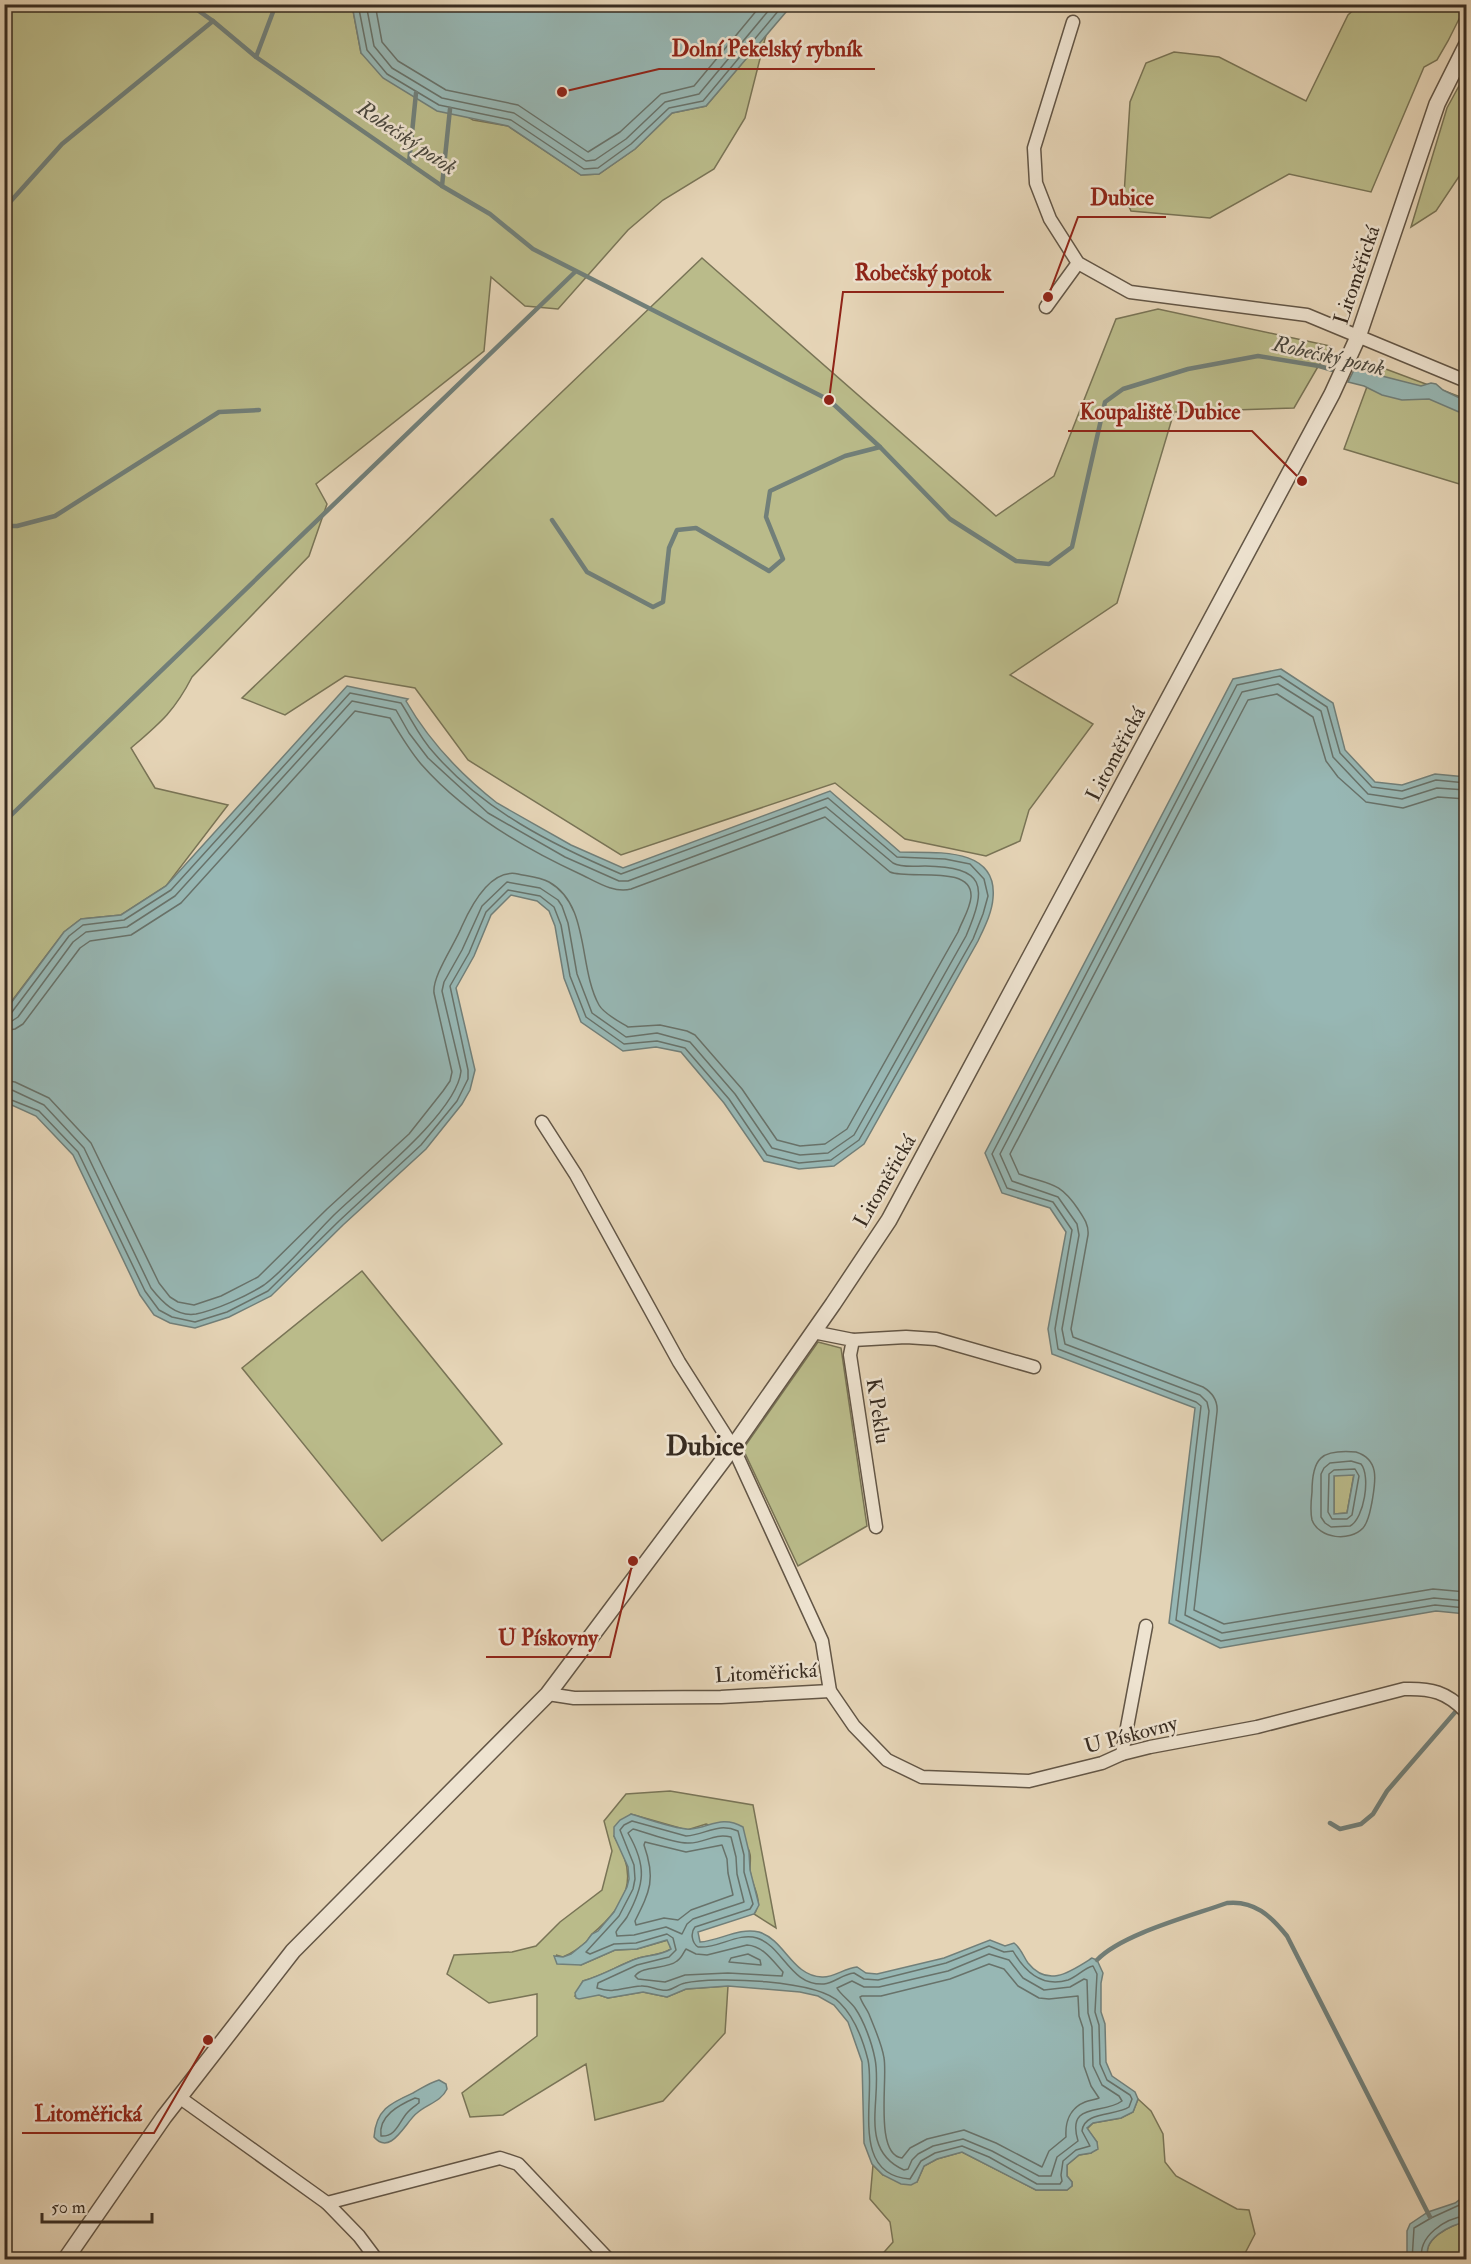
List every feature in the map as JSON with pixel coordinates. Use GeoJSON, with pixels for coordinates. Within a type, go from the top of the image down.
{"type":"FeatureCollection","features":[{"type":"Feature","properties":{"kind":"street"},"geometry":{"type":"LineString","coordinates":[[1073,22],[1034,148],[1036,183],[1050,219],[1078,263],[1130,292],[1307,315],[1467,381]]}},
{"type":"Feature","properties":{"kind":"street","name":"Litoměřická"},"geometry":{"type":"LineString","coordinates":[[65,2259],[178,2097],[293,1952],[548,1694],[733,1447],[889,1220],[1332,394],[1358,337],[1437,104],[1467,46]]}},
{"type":"Feature","properties":{"kind":"street"},"geometry":{"type":"LineString","coordinates":[[1046,307],[1078,263]]}},
{"type":"Feature","properties":{"kind":"street","name":"Litoměřická"},"geometry":{"type":"LineString","coordinates":[[542,1122],[576,1175],[679,1362],[733,1447],[822,1641],[830,1691],[721,1697],[574,1698],[548,1694]]}},
{"type":"Feature","properties":{"kind":"street"},"geometry":{"type":"LineString","coordinates":[[813,1332],[853,1340],[906,1337],[936,1339],[1034,1367]]}},
{"type":"Feature","properties":{"kind":"street","name":"K Peklu"},"geometry":{"type":"LineString","coordinates":[[853,1340],[850,1355],[876,1527]]}},
{"type":"Feature","properties":{"kind":"street"},"geometry":{"type":"LineString","coordinates":[[1122,1754],[1146,1626]]}},
{"type":"Feature","properties":{"kind":"street","name":"U Pískovny"},"geometry":{"type":"LineString","coordinates":[[830,1691],[854,1726],[887,1760],[921,1778],[1029,1781],[1102,1763],[1122,1754],[1257,1727],[1404,1689],[1438,1691],[1467,1712]]}},
{"type":"Feature","properties":{"kind":"street"},"geometry":{"type":"LineString","coordinates":[[178,2097],[327,2203],[359,2236],[377,2259]]}},
{"type":"Feature","properties":{"kind":"street"},"geometry":{"type":"LineString","coordinates":[[327,2203],[500,2158],[518,2164],[609,2259]]}},
{"type":"Feature","properties":{"kind":"green space"},"geometry":{"type":"Polygon","coordinates":[[[1360,4],[1466,5],[1437,60],[1424,67],[1371,192],[1289,174],[1210,218],[1131,211],[1124,195],[1130,102],[1146,63],[1174,52],[1219,57],[1306,101],[1348,15],[1360,4]]]}},
{"type":"Feature","properties":{"kind":"green space"},"geometry":{"type":"Polygon","coordinates":[[[5,5],[352,5],[361,53],[473,120],[508,126],[581,175],[599,174],[635,149],[672,113],[706,106],[766,35],[745,118],[714,169],[663,200],[628,230],[558,309],[525,306],[491,277],[484,351],[316,484],[327,504],[309,556],[192,677],[166,716],[131,748],[155,788],[228,805],[166,886],[121,915],[81,919],[64,932],[5,1010],[5,5]]]}},
{"type":"Feature","properties":{"kind":"green space"},"geometry":{"type":"Polygon","coordinates":[[[1466,73],[1466,166],[1436,211],[1411,227],[1447,108],[1466,73]]]}},
{"type":"Feature","properties":{"kind":"green space"},"geometry":{"type":"Polygon","coordinates":[[[702,258],[996,516],[1054,476],[1116,319],[1158,309],[1330,346],[1294,408],[1174,412],[1117,603],[1010,675],[1093,724],[1029,810],[1020,841],[986,856],[905,839],[835,783],[621,855],[468,760],[415,688],[345,676],[285,715],[242,698],[702,258]]]}},
{"type":"Feature","properties":{"kind":"green space"},"geometry":{"type":"Polygon","coordinates":[[[1375,365],[1466,399],[1466,486],[1344,449],[1375,365]]]}},
{"type":"Feature","properties":{"kind":"green space"},"geometry":{"type":"Polygon","coordinates":[[[362,1271],[502,1444],[382,1541],[242,1368],[362,1271]]]}},
{"type":"Feature","properties":{"kind":"green space"},"geometry":{"type":"Polygon","coordinates":[[[818,1342],[841,1348],[867,1526],[798,1566],[743,1449],[818,1342]]]}},
{"type":"Feature","properties":{"kind":"green space"},"geometry":{"type":"Polygon","coordinates":[[[1354,1474],[1347,1513],[1334,1514],[1334,1475],[1354,1474]]]}},
{"type":"Feature","properties":{"kind":"green space"},"geometry":{"type":"Polygon","coordinates":[[[670,1791],[753,1805],[776,1928],[754,1914],[758,1897],[751,1875],[750,1852],[744,1844],[706,1824],[687,1830],[631,1814],[614,1836],[622,1851],[628,1877],[621,1901],[614,1912],[582,1946],[563,1957],[556,1955],[581,1965],[615,1950],[637,1949],[668,1940],[671,1949],[633,1960],[583,1981],[575,1996],[599,1995],[608,1998],[643,1992],[667,1997],[686,1989],[728,1986],[725,2033],[663,2101],[595,2120],[586,2064],[503,2115],[470,2117],[462,2093],[537,2036],[537,1994],[489,2003],[447,1974],[454,1955],[512,1952],[536,1946],[560,1922],[602,1890],[612,1851],[604,1821],[626,1794],[670,1791]]]}},
{"type":"Feature","properties":{"kind":"green space"},"geometry":{"type":"Polygon","coordinates":[[[1138,2099],[1151,2111],[1163,2134],[1165,2162],[1176,2176],[1237,2209],[1249,2210],[1255,2234],[1242,2259],[878,2259],[893,2242],[890,2222],[870,2199],[873,2165],[883,2175],[917,2182],[924,2166],[937,2159],[962,2152],[1036,2190],[1067,2190],[1072,2186],[1072,2182],[1067,2176],[1067,2165],[1079,2155],[1091,2153],[1097,2142],[1087,2129],[1093,2123],[1121,2118],[1133,2112],[1138,2099]]]}},
{"type":"Feature","properties":{"kind":"green space"},"geometry":{"type":"Polygon","coordinates":[[[1466,2222],[1466,2259],[1429,2259],[1427,2252],[1429,2245],[1438,2234],[1466,2222]]]}},
{"type":"Feature","properties":{"kind":"water"},"geometry":{"type":"Polygon","coordinates":[[[352,4],[792,5],[706,106],[672,113],[635,149],[599,174],[581,175],[508,126],[437,111],[383,78],[361,53],[352,4]]]}},
{"type":"Feature","properties":{"kind":"water"},"geometry":{"type":"Polygon","coordinates":[[[1356,366],[1378,375],[1421,386],[1436,384],[1466,401],[1466,415],[1429,399],[1402,400],[1348,382],[1356,366]]]}},
{"type":"Feature","properties":{"kind":"water"},"geometry":{"type":"Polygon","coordinates":[[[1281,669],[1333,703],[1345,750],[1375,782],[1402,785],[1435,774],[1466,777],[1466,1614],[1436,1611],[1220,1648],[1169,1623],[1195,1408],[1052,1354],[1048,1329],[1066,1232],[1050,1208],[1002,1193],[985,1153],[1233,679],[1281,669]],[[1354,1475],[1334,1476],[1334,1514],[1347,1513],[1354,1475]]]}},
{"type":"Feature","properties":{"kind":"water"},"geometry":{"type":"Polygon","coordinates":[[[347,686],[408,699],[406,701],[415,716],[435,743],[458,769],[497,803],[571,845],[623,868],[830,791],[900,852],[946,853],[961,856],[975,861],[985,869],[992,881],[993,898],[985,926],[864,1144],[834,1166],[799,1169],[764,1161],[724,1103],[681,1052],[656,1047],[623,1051],[581,1022],[564,978],[555,926],[549,911],[537,901],[511,895],[491,915],[474,956],[456,988],[475,1070],[470,1090],[462,1104],[426,1149],[343,1225],[271,1296],[229,1317],[195,1328],[170,1323],[154,1315],[140,1295],[73,1155],[36,1116],[5,1102],[5,1011],[64,932],[81,919],[121,915],[166,886],[347,686]]]}},
{"type":"Feature","properties":{"kind":"water"},"geometry":{"type":"Polygon","coordinates":[[[631,1814],[686,1829],[722,1822],[743,1827],[759,1905],[754,1914],[698,1932],[700,1942],[744,1931],[759,1932],[776,1942],[803,1971],[822,1977],[857,1967],[866,1973],[877,1974],[944,1958],[990,1940],[1005,1946],[1014,1943],[1028,1963],[1043,1975],[1059,1975],[1092,1958],[1097,1960],[1103,1973],[1101,2012],[1105,2024],[1106,2062],[1112,2076],[1135,2092],[1138,2099],[1133,2112],[1121,2118],[1093,2123],[1087,2128],[1097,2142],[1098,2149],[1079,2155],[1067,2165],[1067,2176],[1072,2186],[1067,2190],[1036,2190],[962,2152],[937,2159],[924,2166],[917,2182],[911,2185],[901,2184],[883,2175],[872,2164],[864,2143],[862,2062],[848,2022],[834,2005],[818,1996],[800,1992],[728,1986],[686,1989],[667,1997],[643,1992],[608,1998],[599,1995],[576,1998],[575,1993],[583,1981],[633,1960],[671,1949],[667,1940],[637,1949],[615,1950],[581,1965],[557,1964],[554,1956],[563,1957],[571,1954],[598,1931],[614,1912],[629,1879],[628,1867],[614,1836],[614,1827],[620,1820],[631,1814]]]}},
{"type":"Feature","properties":{"kind":"water"},"geometry":{"type":"Polygon","coordinates":[[[439,2080],[446,2084],[447,2089],[438,2100],[417,2113],[398,2136],[386,2143],[374,2137],[375,2127],[381,2113],[386,2108],[439,2080]]]}},
{"type":"Feature","properties":{"kind":"water"},"geometry":{"type":"Polygon","coordinates":[[[1466,2195],[1466,2222],[1445,2230],[1433,2239],[1427,2252],[1429,2259],[1407,2259],[1407,2231],[1410,2224],[1428,2212],[1455,2203],[1466,2195]]]}},
{"type":"Feature","properties":{"kind":"waterway","name":"Robečský potok"},"geometry":{"type":"LineString","coordinates":[[189,4],[256,57],[442,186],[490,214],[533,249],[829,400],[880,447],[950,519],[1016,561],[1049,564],[1072,547],[1105,402],[1123,389],[1188,369],[1258,356],[1319,366],[1340,372]]}},
{"type":"Feature","properties":{"kind":"waterway"},"geometry":{"type":"LineString","coordinates":[[256,57],[276,4]]}},
{"type":"Feature","properties":{"kind":"waterway"},"geometry":{"type":"LineString","coordinates":[[4,217],[10,202],[62,144],[213,21]]}},
{"type":"Feature","properties":{"kind":"waterway"},"geometry":{"type":"LineString","coordinates":[[409,163],[416,93]]}},
{"type":"Feature","properties":{"kind":"waterway"},"geometry":{"type":"LineString","coordinates":[[442,186],[450,109]]}},
{"type":"Feature","properties":{"kind":"waterway"},"geometry":{"type":"LineString","coordinates":[[4,822],[575,272]]}},
{"type":"Feature","properties":{"kind":"waterway"},"geometry":{"type":"LineString","coordinates":[[4,526],[17,526],[55,516],[219,412],[259,410]]}},
{"type":"Feature","properties":{"kind":"waterway"},"geometry":{"type":"LineString","coordinates":[[552,520],[587,572],[653,607],[663,602],[669,548],[677,530],[696,528],[769,571],[783,559],[766,517],[770,491],[845,456],[880,447]]}},
{"type":"Feature","properties":{"kind":"waterway"},"geometry":{"type":"LineString","coordinates":[[1464,1700],[1466,1696]]}},
{"type":"Feature","properties":{"kind":"waterway"},"geometry":{"type":"LineString","coordinates":[[1330,1823],[1340,1829],[1361,1824],[1373,1814],[1387,1791],[1457,1710]]}},
{"type":"Feature","properties":{"kind":"waterway"},"geometry":{"type":"LineString","coordinates":[[1097,1960],[1108,1951],[1140,1934],[1227,1903],[1246,1904],[1268,1916],[1287,1936],[1430,2217]]}},
{"type":"Feature","properties":{"kind":"place","name":"Dolní Pekelský rybník"},"geometry":{"type":"Point","coordinates":[562,92]}},
{"type":"Feature","properties":{"kind":"place","name":"Dubice"},"geometry":{"type":"Point","coordinates":[1048,297]}},
{"type":"Feature","properties":{"kind":"place","name":"Robečský potok"},"geometry":{"type":"Point","coordinates":[829,400]}},
{"type":"Feature","properties":{"kind":"place","name":"Koupaliště Dubice"},"geometry":{"type":"Point","coordinates":[1302,481]}},
{"type":"Feature","properties":{"kind":"place","name":"U Pískovny"},"geometry":{"type":"Point","coordinates":[633,1561]}},
{"type":"Feature","properties":{"kind":"place","name":"Litoměřická"},"geometry":{"type":"Point","coordinates":[208,2040]}},
{"type":"Feature","properties":{"kind":"district","name":"Dubice"},"geometry":{"type":"Point","coordinates":[705,1446]}}]}
